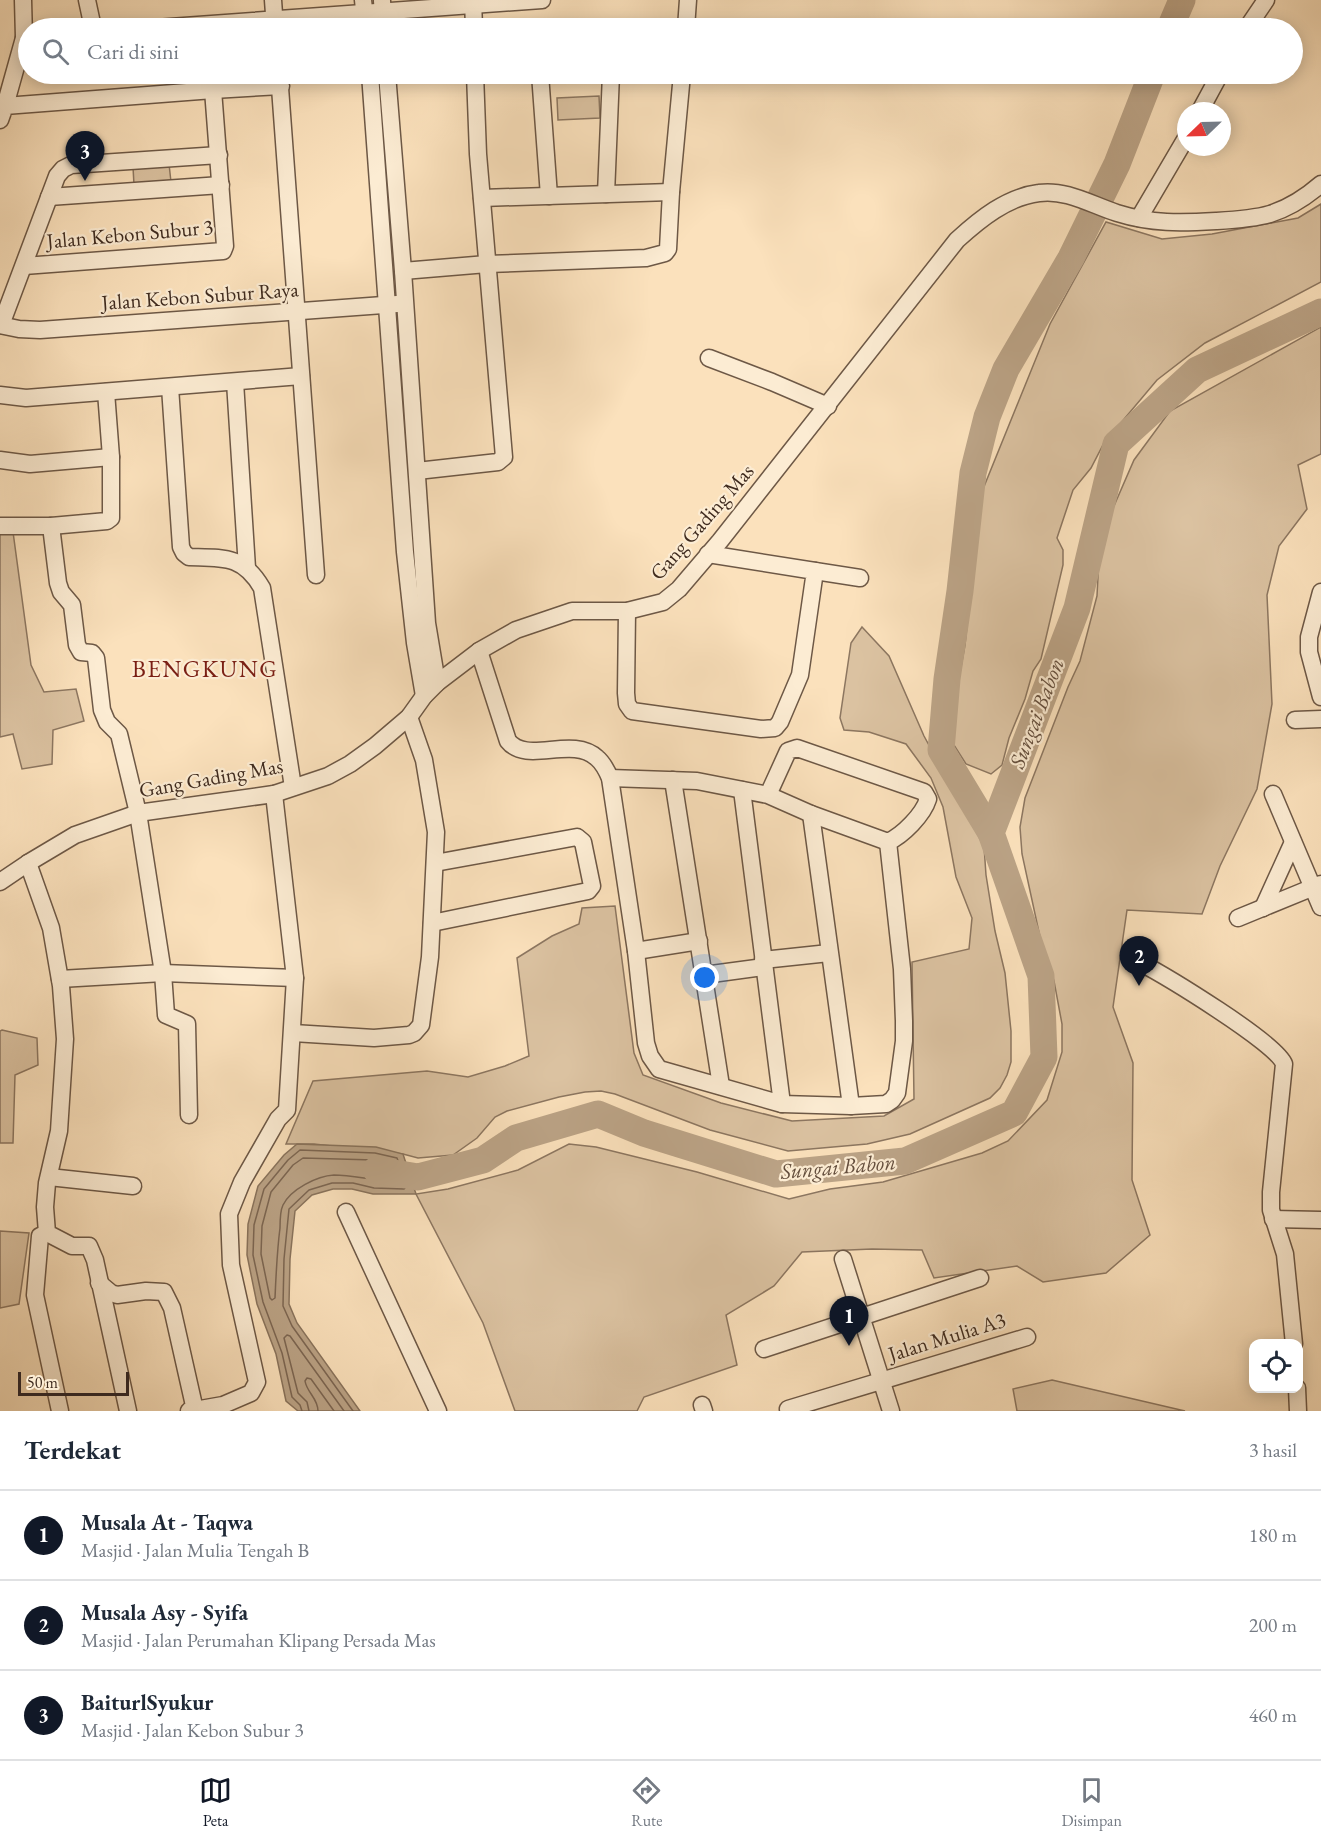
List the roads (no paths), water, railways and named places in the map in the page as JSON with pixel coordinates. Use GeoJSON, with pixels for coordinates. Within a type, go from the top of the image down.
{"type":"FeatureCollection","features":[{"type":"Feature","properties":{"kind":"street"},"geometry":{"type":"LineString","coordinates":[[23,0],[24,18]]}},
{"type":"Feature","properties":{"kind":"street"},"geometry":{"type":"LineString","coordinates":[[87,0],[91,18]]}},
{"type":"Feature","properties":{"kind":"street"},"geometry":{"type":"LineString","coordinates":[[273,0],[274,18]]}},
{"type":"Feature","properties":{"kind":"street"},"geometry":{"type":"LineString","coordinates":[[329,18],[365,14],[382,6],[542,0]]}},
{"type":"Feature","properties":{"kind":"street"},"geometry":{"type":"LineString","coordinates":[[687,18],[688,0]]}},
{"type":"Feature","properties":{"kind":"street"},"geometry":{"type":"LineString","coordinates":[[1254,18],[1266,0]]}},
{"type":"Feature","properties":{"kind":"street"},"geometry":{"type":"LineString","coordinates":[[473,2],[474,18]]}},
{"type":"Feature","properties":{"kind":"street"},"geometry":{"type":"LineString","coordinates":[[18,64],[3,113],[253,84]]}},
{"type":"Feature","properties":{"kind":"street"},"geometry":{"type":"LineString","coordinates":[[280,84],[316,575]]}},
{"type":"Feature","properties":{"kind":"street"},"geometry":{"type":"LineString","coordinates":[[371,84],[417,471],[427,623],[437,683]]}},
{"type":"Feature","properties":{"kind":"street"},"geometry":{"type":"LineString","coordinates":[[388,84],[403,271],[396,304],[405,552],[415,643],[424,696]]}},
{"type":"Feature","properties":{"kind":"street"},"geometry":{"type":"LineString","coordinates":[[417,471],[498,462],[504,457],[478,154],[476,84]]}},
{"type":"Feature","properties":{"kind":"street"},"geometry":{"type":"LineString","coordinates":[[541,84],[549,196]]}},
{"type":"Feature","properties":{"kind":"street"},"geometry":{"type":"LineString","coordinates":[[606,194],[611,84]]}},
{"type":"Feature","properties":{"kind":"street"},"geometry":{"type":"LineString","coordinates":[[403,271],[487,264],[646,258],[662,255],[668,249],[681,84]]}},
{"type":"Feature","properties":{"kind":"street"},"geometry":{"type":"LineString","coordinates":[[1205,102],[1215,84]]}},
{"type":"Feature","properties":{"kind":"street","name":"Jalan Kebon Subur 3"},"geometry":{"type":"LineString","coordinates":[[24,266],[223,251],[225,246],[213,90]]}},
{"type":"Feature","properties":{"kind":"street"},"geometry":{"type":"LineString","coordinates":[[1139,218],[1177,153]]}},
{"type":"Feature","properties":{"kind":"street"},"geometry":{"type":"LineString","coordinates":[[0,325],[57,176],[63,169],[71,165],[219,155]]}},
{"type":"Feature","properties":{"kind":"street","name":"Gang Gading Mas"},"geometry":{"type":"LineString","coordinates":[[0,882],[75,835],[138,813],[274,794],[328,776],[375,746],[409,717],[437,683],[479,651],[516,630],[572,611],[627,611],[663,602],[679,589],[708,554],[828,406],[957,240],[974,224],[1000,207],[1026,195],[1047,192],[1065,194],[1119,213],[1172,224],[1236,220],[1269,214],[1292,205],[1321,184]]}},
{"type":"Feature","properties":{"kind":"street"},"geometry":{"type":"LineString","coordinates":[[49,196],[221,185]]}},
{"type":"Feature","properties":{"kind":"street"},"geometry":{"type":"LineString","coordinates":[[482,198],[671,192]]}},
{"type":"Feature","properties":{"kind":"street","name":"Jalan Kebon Subur Raya"},"geometry":{"type":"LineString","coordinates":[[0,325],[40,330],[396,304]]}},
{"type":"Feature","properties":{"kind":"street"},"geometry":{"type":"LineString","coordinates":[[709,358],[828,406]]}},
{"type":"Feature","properties":{"kind":"street"},"geometry":{"type":"LineString","coordinates":[[0,395],[26,398],[302,376]]}},
{"type":"Feature","properties":{"kind":"street"},"geometry":{"type":"LineString","coordinates":[[235,382],[247,568]]}},
{"type":"Feature","properties":{"kind":"street"},"geometry":{"type":"LineString","coordinates":[[170,387],[181,547],[189,557],[228,558],[247,568],[262,588],[293,787]]}},
{"type":"Feature","properties":{"kind":"street"},"geometry":{"type":"LineString","coordinates":[[0,526],[51,526],[110,520],[112,517],[111,457],[106,392]]}},
{"type":"Feature","properties":{"kind":"street"},"geometry":{"type":"LineString","coordinates":[[0,459],[30,464],[111,457]]}},
{"type":"Feature","properties":{"kind":"street"},"geometry":{"type":"LineString","coordinates":[[51,526],[58,583],[72,605],[77,645],[81,652],[92,653],[96,658],[102,710],[107,722],[119,734],[138,813],[163,973],[166,1015],[188,1024],[189,1115]]}},
{"type":"Feature","properties":{"kind":"street"},"geometry":{"type":"LineString","coordinates":[[708,554],[860,578]]}},
{"type":"Feature","properties":{"kind":"street"},"geometry":{"type":"LineString","coordinates":[[627,611],[626,693],[627,704],[633,711],[772,729],[780,722],[800,675],[815,571]]}},
{"type":"Feature","properties":{"kind":"street"},"geometry":{"type":"LineString","coordinates":[[1321,592],[1309,637],[1310,652],[1321,697]]}},
{"type":"Feature","properties":{"kind":"street"},"geometry":{"type":"LineString","coordinates":[[479,651],[508,741],[512,746],[525,751],[574,748],[588,752],[602,763],[610,778],[636,951],[646,1043],[659,1069],[782,1104],[851,1106],[886,1104],[892,1100],[897,1093],[904,1041],[904,1021],[902,969],[888,842]]}},
{"type":"Feature","properties":{"kind":"street"},"geometry":{"type":"LineString","coordinates":[[293,1033],[374,1038],[409,1035],[418,1030],[423,1020],[432,923],[436,832],[424,759],[409,717]]}},
{"type":"Feature","properties":{"kind":"street"},"geometry":{"type":"LineString","coordinates":[[1295,720],[1321,719]]}},
{"type":"Feature","properties":{"kind":"street"},"geometry":{"type":"LineString","coordinates":[[610,778],[697,781],[768,795],[811,814],[888,842],[899,837],[928,802],[928,797],[924,792],[794,748],[788,751],[768,795]]}},
{"type":"Feature","properties":{"kind":"street"},"geometry":{"type":"LineString","coordinates":[[673,780],[721,1086]]}},
{"type":"Feature","properties":{"kind":"street"},"geometry":{"type":"LineString","coordinates":[[742,790],[782,1104]]}},
{"type":"Feature","properties":{"kind":"street"},"geometry":{"type":"LineString","coordinates":[[99,1283],[117,1295],[146,1291],[165,1292],[172,1308],[192,1410],[223,1405],[251,1394],[257,1382],[231,1265],[229,1214],[242,1182],[278,1119],[287,1110],[295,978],[274,794]]}},
{"type":"Feature","properties":{"kind":"street"},"geometry":{"type":"LineString","coordinates":[[1273,794],[1293,842],[1317,886],[1321,908]]}},
{"type":"Feature","properties":{"kind":"street"},"geometry":{"type":"LineString","coordinates":[[811,814],[851,1106]]}},
{"type":"Feature","properties":{"kind":"street"},"geometry":{"type":"LineString","coordinates":[[432,923],[588,891],[592,886],[583,842],[577,837],[435,863]]}},
{"type":"Feature","properties":{"kind":"street"},"geometry":{"type":"LineString","coordinates":[[1263,908],[1293,842]]}},
{"type":"Feature","properties":{"kind":"street"},"geometry":{"type":"LineString","coordinates":[[28,863],[51,928],[60,979],[64,1050],[59,1131],[45,1206],[47,1233]]}},
{"type":"Feature","properties":{"kind":"street"},"geometry":{"type":"LineString","coordinates":[[1238,918],[1317,886]]}},
{"type":"Feature","properties":{"kind":"street"},"geometry":{"type":"LineString","coordinates":[[636,951],[699,941]]}},
{"type":"Feature","properties":{"kind":"street"},"geometry":{"type":"LineString","coordinates":[[704,975],[829,953]]}},
{"type":"Feature","properties":{"kind":"street"},"geometry":{"type":"LineString","coordinates":[[1139,962],[1162,974],[1264,1041],[1281,1056],[1284,1064],[1271,1192],[1273,1219],[1285,1254],[1293,1339]]}},
{"type":"Feature","properties":{"kind":"street"},"geometry":{"type":"LineString","coordinates":[[60,979],[163,973],[295,978]]}},
{"type":"Feature","properties":{"kind":"street"},"geometry":{"type":"LineString","coordinates":[[49,1177],[133,1186]]}},
{"type":"Feature","properties":{"kind":"street"},"geometry":{"type":"LineString","coordinates":[[346,1212],[438,1411]]}},
{"type":"Feature","properties":{"kind":"street"},"geometry":{"type":"LineString","coordinates":[[1273,1219],[1321,1220]]}},
{"type":"Feature","properties":{"kind":"street"},"geometry":{"type":"LineString","coordinates":[[47,1233],[72,1246],[89,1246],[95,1260],[128,1411]]}},
{"type":"Feature","properties":{"kind":"street"},"geometry":{"type":"LineString","coordinates":[[47,1233],[40,1236],[35,1295],[60,1411]]}},
{"type":"Feature","properties":{"kind":"street"},"geometry":{"type":"LineString","coordinates":[[843,1259],[891,1411]]}},
{"type":"Feature","properties":{"kind":"street"},"geometry":{"type":"LineString","coordinates":[[764,1349],[980,1278]]}},
{"type":"Feature","properties":{"kind":"street","name":"Jalan Mulia A3"},"geometry":{"type":"LineString","coordinates":[[788,1409],[1027,1337]]}},
{"type":"Feature","properties":{"kind":"street"},"geometry":{"type":"LineString","coordinates":[[1297,1393],[1298,1411]]}},
{"type":"Feature","properties":{"kind":"water"},"geometry":{"type":"Polygon","coordinates":[[[297,1144],[376,1147],[403,1154],[416,1194],[373,1194],[352,1189],[333,1189],[312,1195],[295,1211],[290,1259],[289,1304],[297,1323],[360,1411],[298,1411],[286,1401],[276,1354],[257,1304],[247,1255],[248,1224],[258,1186],[284,1155],[297,1144]]]}},
{"type":"Feature","properties":{"kind":"waterway"},"geometry":{"type":"LineString","coordinates":[[1174,18],[1182,0]]}},
{"type":"Feature","properties":{"kind":"waterway"},"geometry":{"type":"LineString","coordinates":[[991,833],[941,750],[947,679],[960,591],[973,473],[987,417],[1006,369],[1071,258],[1117,164],[1148,84]]}},
{"type":"Feature","properties":{"kind":"waterway","name":"Sungai Babon"},"geometry":{"type":"LineString","coordinates":[[376,1170],[418,1177],[483,1160],[516,1138],[598,1114],[644,1133],[776,1174],[905,1161],[1014,1113],[1044,1057],[1041,976],[991,833],[1077,608],[1116,444],[1197,370],[1321,312]]}},
{"type":"Feature","properties":{"kind":"place","name":"BaiturlSyukur"},"geometry":{"type":"Point","coordinates":[85,181]}},
{"type":"Feature","properties":{"kind":"place","name":"Musala Asy - Syifa"},"geometry":{"type":"Point","coordinates":[1139,986]}},
{"type":"Feature","properties":{"kind":"place","name":"Musala At - Taqwa"},"geometry":{"type":"Point","coordinates":[849,1346]}},
{"type":"Feature","properties":{"kind":"district","name":"BENGKUNG"},"geometry":{"type":"Point","coordinates":[205,669]}}]}
